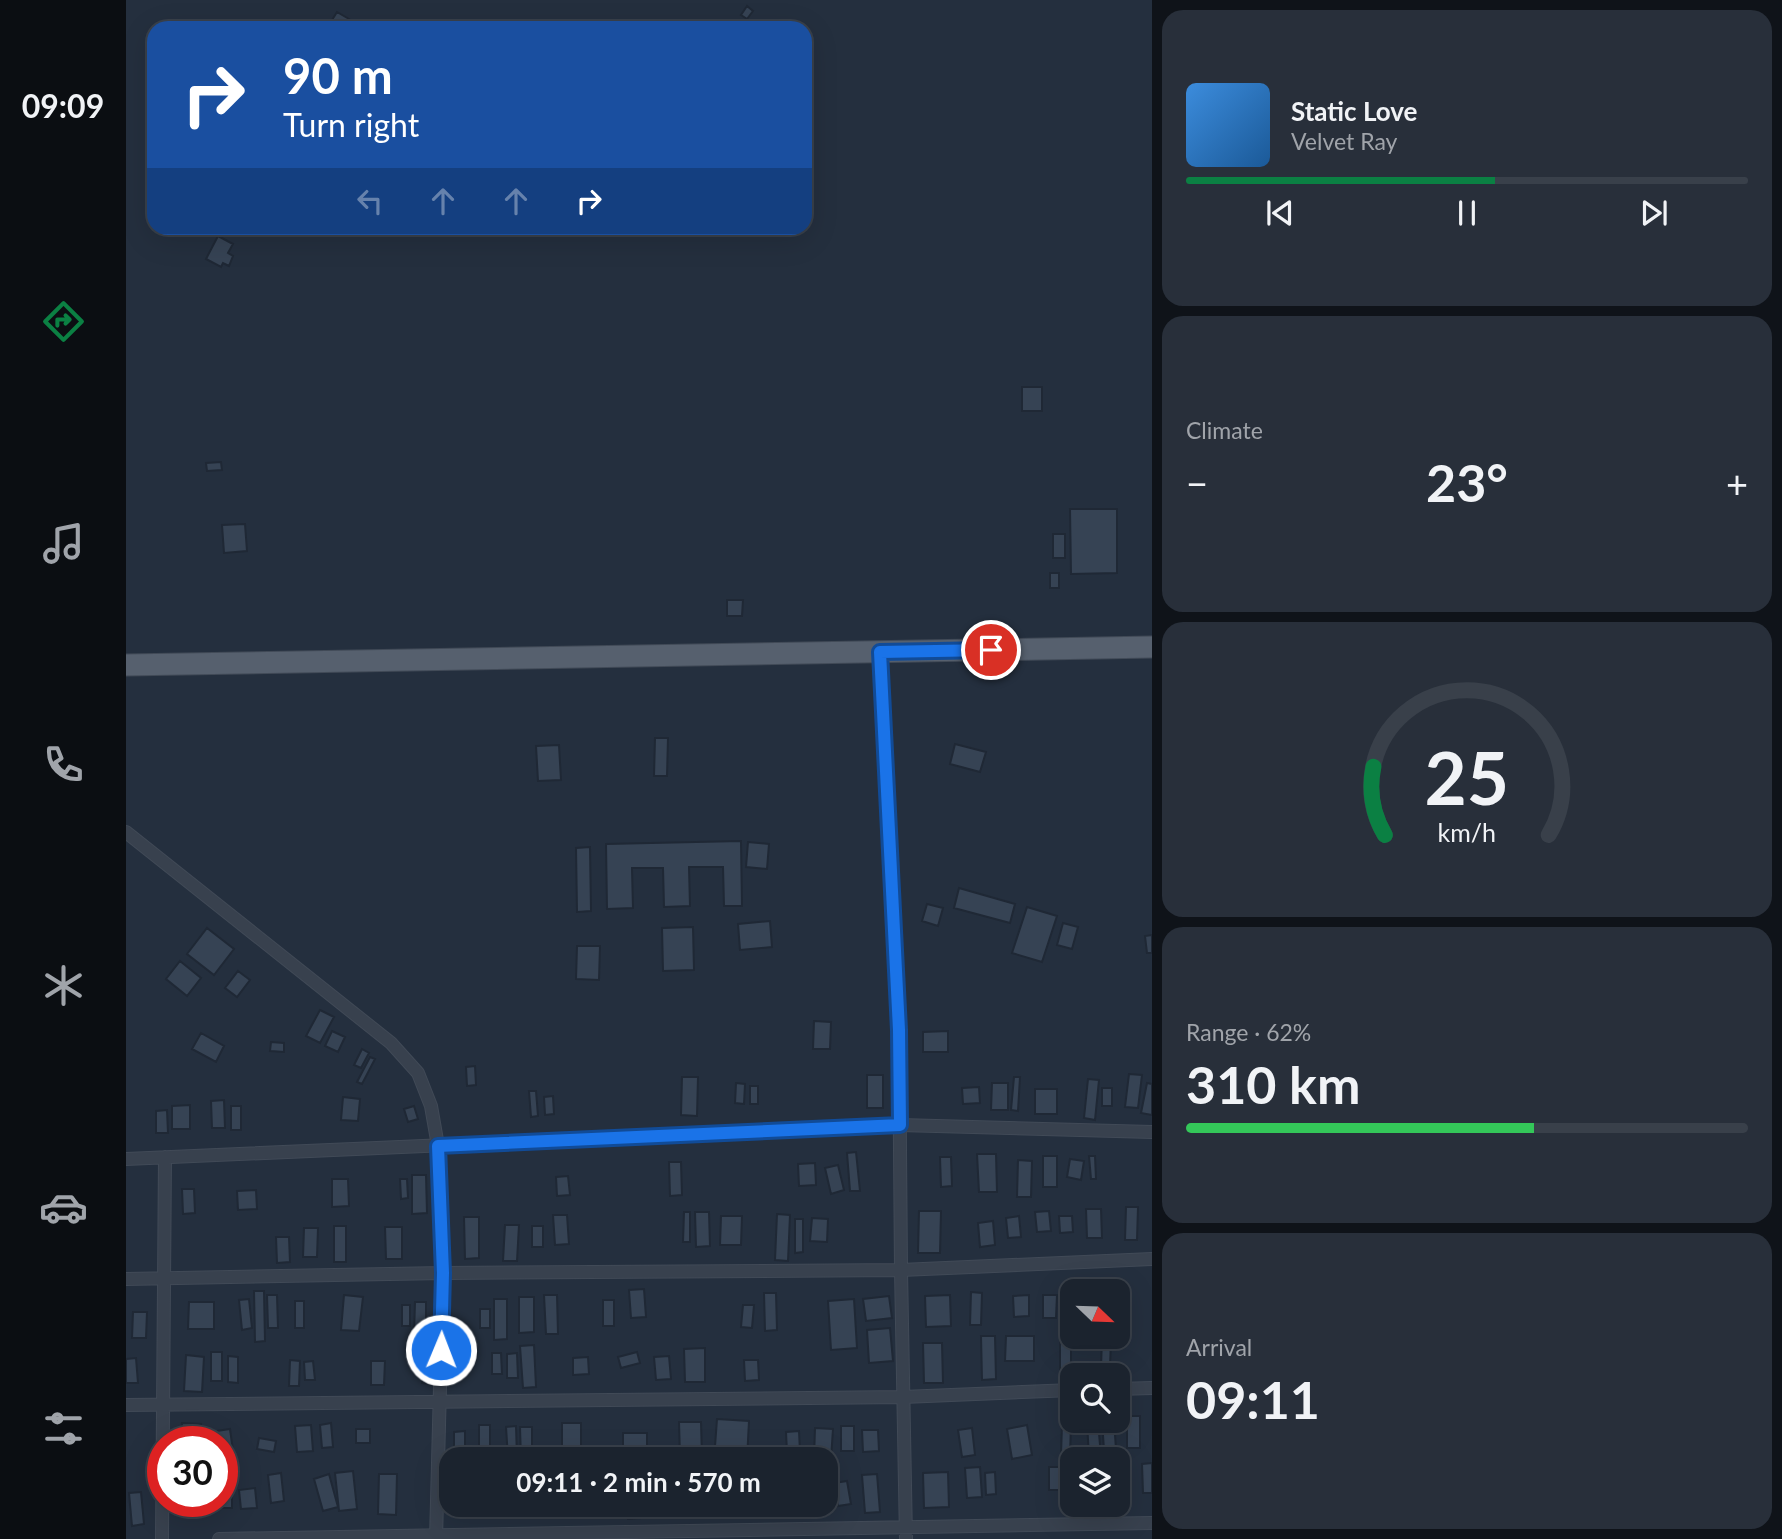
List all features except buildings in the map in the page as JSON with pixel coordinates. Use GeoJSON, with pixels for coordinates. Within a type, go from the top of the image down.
{"type":"FeatureCollection","features":[{"type":"Feature","properties":{"kind":"main road"},"geometry":{"type":"LineString","coordinates":[[126,665],[1152,647]]}},
{"type":"Feature","properties":{"kind":"street"},"geometry":{"type":"LineString","coordinates":[[880,652],[899,1030],[906,1533]]}},
{"type":"Feature","properties":{"kind":"street"},"geometry":{"type":"LineString","coordinates":[[126,831],[391,1043],[418,1073],[430,1106],[438,1146],[443,1273],[436,1537]]}},
{"type":"Feature","properties":{"kind":"street"},"geometry":{"type":"LineString","coordinates":[[126,1159],[900,1125],[1152,1132]]}},
{"type":"Feature","properties":{"kind":"street"},"geometry":{"type":"LineString","coordinates":[[162,1539],[165,1157]]}},
{"type":"Feature","properties":{"kind":"street"},"geometry":{"type":"LineString","coordinates":[[126,1279],[443,1273],[901,1270],[1152,1259]]}},
{"type":"Feature","properties":{"kind":"street"},"geometry":{"type":"LineString","coordinates":[[1130,1389],[1152,1388]]}},
{"type":"Feature","properties":{"kind":"street"},"geometry":{"type":"LineString","coordinates":[[126,1405],[903,1397],[1060,1391]]}},
{"type":"Feature","properties":{"kind":"street"},"geometry":{"type":"LineString","coordinates":[[219,1539],[906,1533],[1152,1523]]}},
{"type":"Feature","properties":{"kind":"route"},"geometry":{"type":"LineString","coordinates":[[441,1350],[443,1273],[438,1146],[900,1125],[899,1030],[880,652],[991,650]]}}]}
